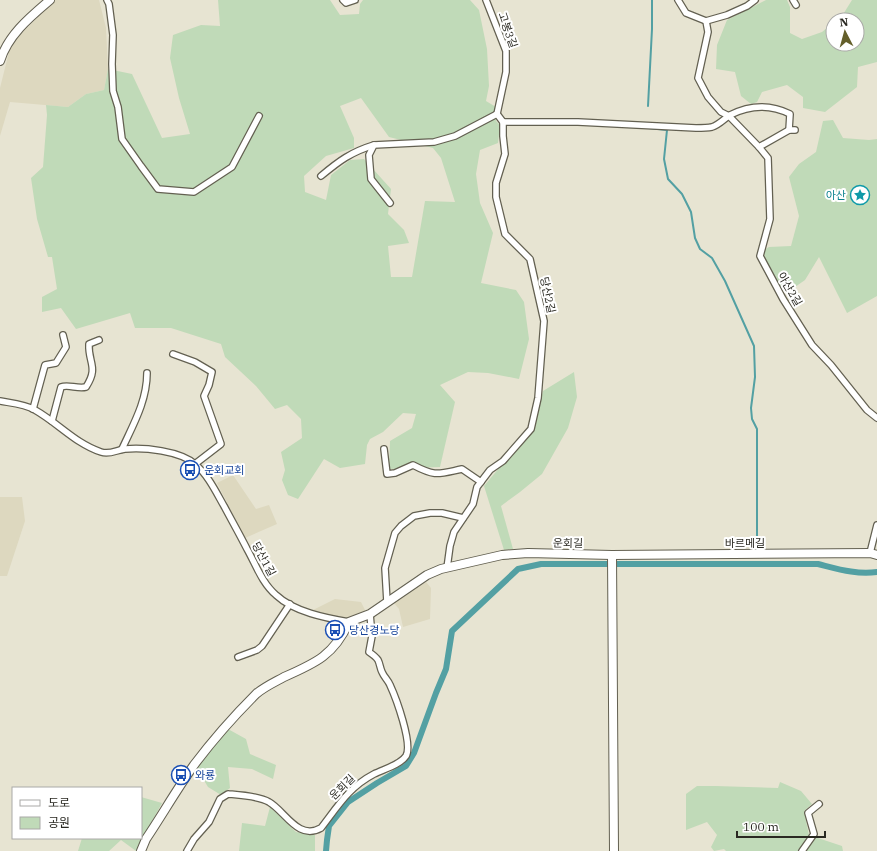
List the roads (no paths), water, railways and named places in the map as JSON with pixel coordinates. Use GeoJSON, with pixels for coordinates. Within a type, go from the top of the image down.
{"type":"FeatureCollection","features":[{"type":"Feature","properties":{"kind":"street"},"geometry":{"type":"LineString","coordinates":[[0,60],[8,44],[26,21],[50,0]]}},
{"type":"Feature","properties":{"kind":"street"},"geometry":{"type":"LineString","coordinates":[[107,0],[109,4],[113,35],[113,91],[118,108],[122,139],[158,189],[194,192],[232,167],[259,116]]}},
{"type":"Feature","properties":{"kind":"street"},"geometry":{"type":"LineString","coordinates":[[343,0],[346,3],[355,0]]}},
{"type":"Feature","properties":{"kind":"street","name":"고봉3길"},"geometry":{"type":"LineString","coordinates":[[486,0],[506,51],[506,72],[498,114]]}},
{"type":"Feature","properties":{"kind":"street"},"geometry":{"type":"LineString","coordinates":[[678,0],[686,12],[706,21],[727,15],[747,6],[755,0]]}},
{"type":"Feature","properties":{"kind":"street","name":"아산2길"},"geometry":{"type":"LineString","coordinates":[[706,21],[708,32],[698,78],[708,97],[721,112],[729,116],[768,158],[770,219],[760,256],[783,299],[812,345],[831,365],[867,410],[877,418]]}},
{"type":"Feature","properties":{"kind":"street"},"geometry":{"type":"LineString","coordinates":[[321,176],[345,157],[360,149],[374,145],[434,142],[455,136],[498,114],[503,122],[578,122],[696,128],[712,127],[722,122],[729,116],[748,108],[765,106],[781,109],[790,114],[792,130],[759,147]]}},
{"type":"Feature","properties":{"kind":"street","name":"당산2길"},"geometry":{"type":"LineString","coordinates":[[447,568],[450,546],[454,532],[473,504],[477,487],[490,470],[503,461],[531,429],[538,398],[544,321],[530,259],[505,234],[496,197],[496,183],[505,154],[503,122]]}},
{"type":"Feature","properties":{"kind":"street"},"geometry":{"type":"LineString","coordinates":[[374,145],[368,155],[371,179],[390,203]]}},
{"type":"Feature","properties":{"kind":"street"},"geometry":{"type":"LineString","coordinates":[[33,409],[45,365],[56,363],[66,347],[64,335]]}},
{"type":"Feature","properties":{"kind":"street"},"geometry":{"type":"LineString","coordinates":[[52,421],[61,387],[86,387],[92,378],[93,368],[89,344],[99,340]]}},
{"type":"Feature","properties":{"kind":"street"},"geometry":{"type":"LineString","coordinates":[[173,354],[195,362],[212,372],[209,385],[204,396],[222,444],[195,464]]}},
{"type":"Feature","properties":{"kind":"street"},"geometry":{"type":"LineString","coordinates":[[122,450],[144,400],[148,373]]}},
{"type":"Feature","properties":{"kind":"street","name":"당산1길"},"geometry":{"type":"LineString","coordinates":[[0,401],[33,409],[86,446],[103,453],[114,453],[122,450],[133,449],[165,452],[181,456],[195,464],[208,479],[263,580],[277,597],[311,613],[349,622]]}},
{"type":"Feature","properties":{"kind":"street"},"geometry":{"type":"LineString","coordinates":[[384,449],[387,474],[395,473],[413,465],[429,473],[437,474],[462,469],[481,482]]}},
{"type":"Feature","properties":{"kind":"street"},"geometry":{"type":"LineString","coordinates":[[387,602],[385,568],[395,533],[401,526],[414,516],[426,514],[442,513],[463,518]]}},
{"type":"Feature","properties":{"kind":"street"},"geometry":{"type":"LineString","coordinates":[[873,554],[877,525]]}},
{"type":"Feature","properties":{"kind":"street","name":"운회길"},"geometry":{"type":"LineString","coordinates":[[349,622],[370,614],[427,575],[447,568],[502,556],[528,553],[612,556]]}},
{"type":"Feature","properties":{"kind":"street","name":"바르메길"},"geometry":{"type":"LineString","coordinates":[[612,556],[873,554]]}},
{"type":"Feature","properties":{"kind":"street"},"geometry":{"type":"LineString","coordinates":[[612,556],[614,851]]}},
{"type":"Feature","properties":{"kind":"street"},"geometry":{"type":"LineString","coordinates":[[238,657],[257,650],[262,646],[290,604]]}},
{"type":"Feature","properties":{"kind":"street","name":"운회길"},"geometry":{"type":"LineString","coordinates":[[187,851],[194,839],[209,822],[220,799],[228,794],[268,801],[298,828],[310,831],[318,829],[354,788],[369,777],[399,762],[406,755],[408,746],[406,732],[390,683],[382,672],[378,660],[369,652],[372,636],[370,614]]}},
{"type":"Feature","properties":{"kind":"street"},"geometry":{"type":"LineString","coordinates":[[141,851],[146,839],[205,751],[257,693],[270,684],[307,668],[330,651],[343,635],[349,622]]}},
{"type":"Feature","properties":{"kind":"street"},"geometry":{"type":"LineString","coordinates":[[802,851],[814,834],[808,813],[819,804]]}},
{"type":"Feature","properties":{"kind":"waterway"},"geometry":{"type":"LineString","coordinates":[[648,106],[652,0]]}},
{"type":"Feature","properties":{"kind":"waterway"},"geometry":{"type":"LineString","coordinates":[[649,128],[667,130],[664,159],[668,179],[682,194],[691,212],[695,238],[700,249],[712,258],[725,281],[754,346],[755,377],[751,408],[752,419],[757,429],[757,548]]}},
{"type":"Feature","properties":{"kind":"waterway"},"geometry":{"type":"LineString","coordinates":[[326,851],[329,826],[348,802],[406,766],[414,753],[446,669],[452,631],[518,569],[541,564],[818,564],[840,570],[862,573],[877,572]]}},
{"type":"Feature","properties":{"kind":"place","name":"아산"},"geometry":{"type":"Point","coordinates":[860,195]}},
{"type":"Feature","properties":{"kind":"place","name":"운회교회"},"geometry":{"type":"Point","coordinates":[190,470]}},
{"type":"Feature","properties":{"kind":"place","name":"당산경노당"},"geometry":{"type":"Point","coordinates":[335,630]}},
{"type":"Feature","properties":{"kind":"place","name":"와룡"},"geometry":{"type":"Point","coordinates":[181,775]}}]}
